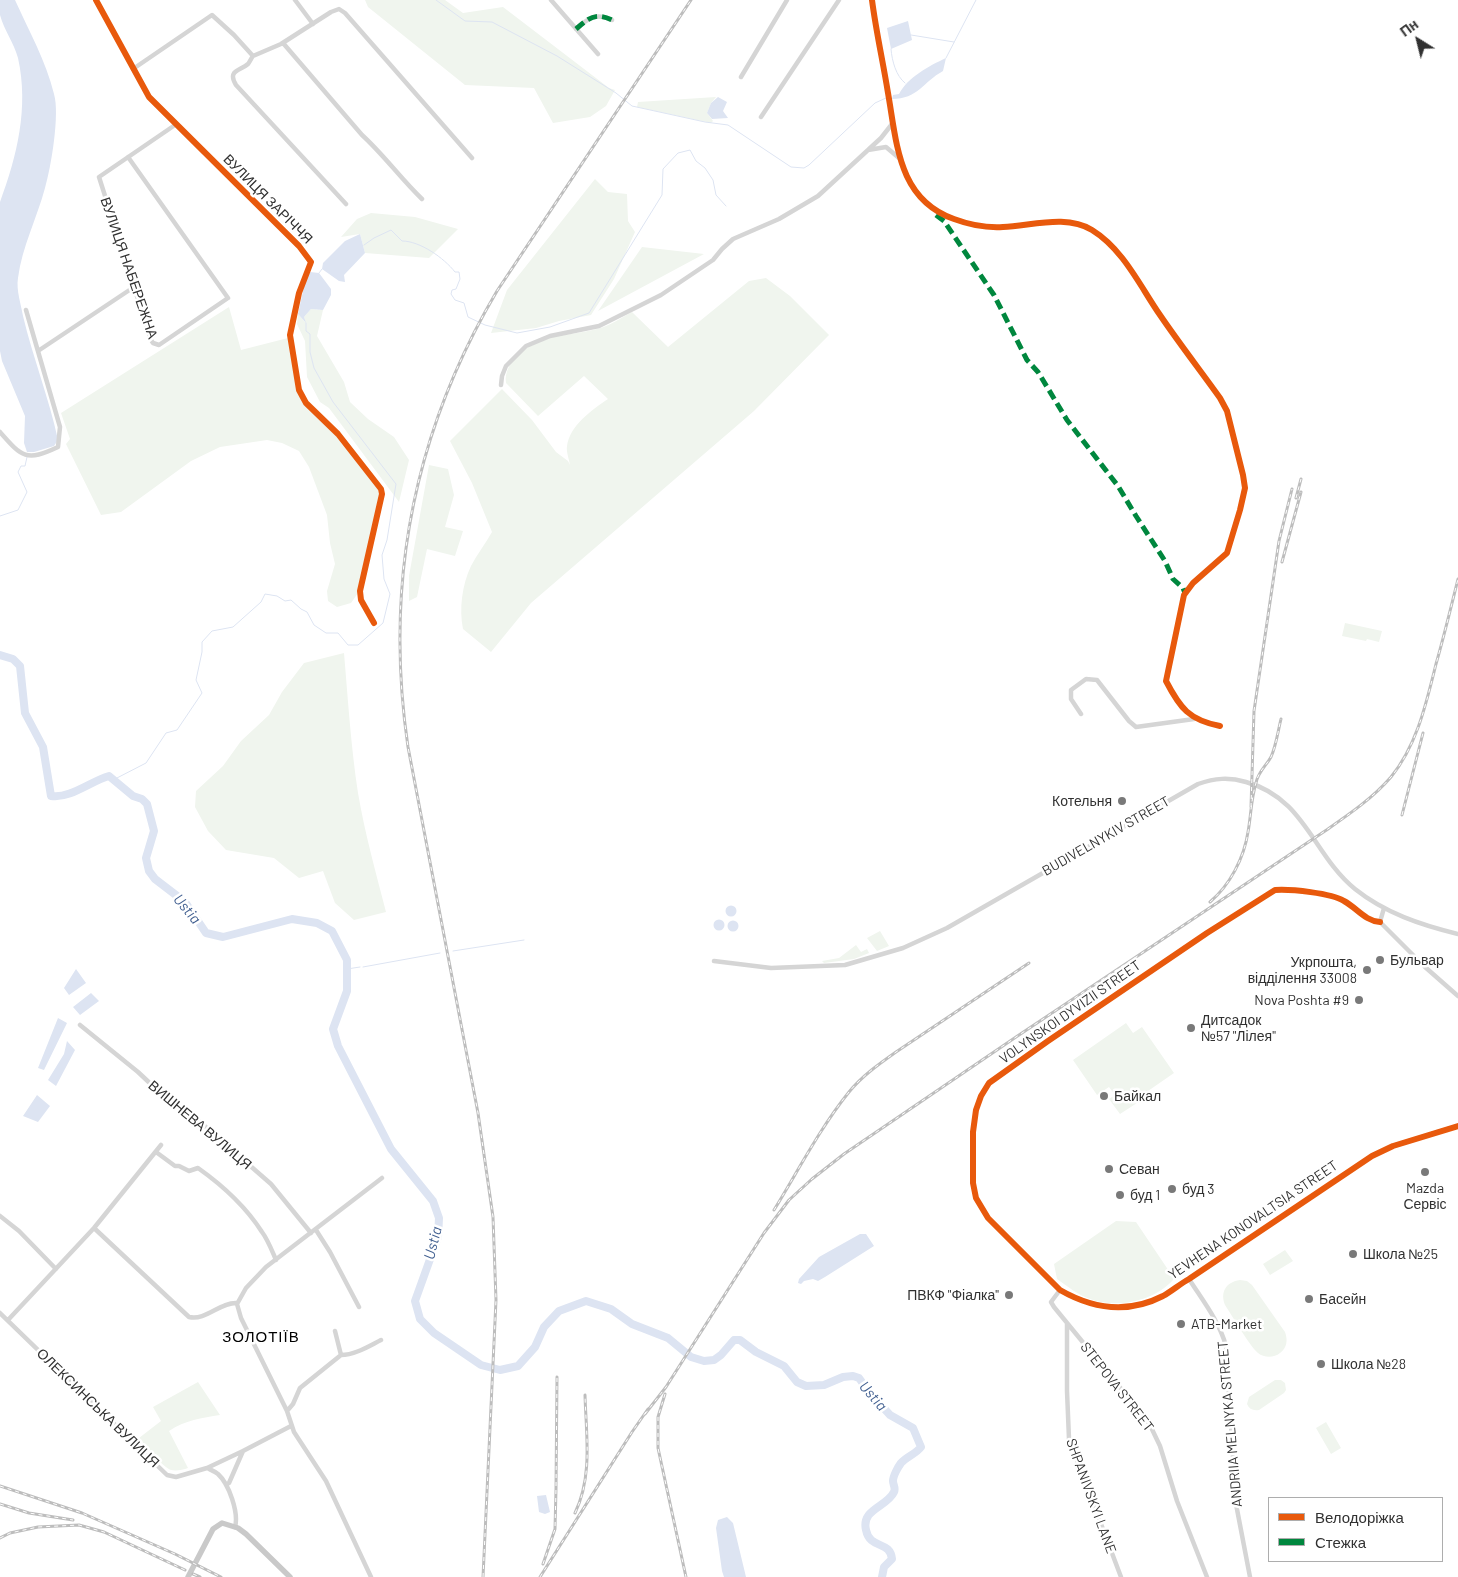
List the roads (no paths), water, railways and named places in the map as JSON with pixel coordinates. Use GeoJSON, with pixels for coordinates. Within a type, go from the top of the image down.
{"type":"FeatureCollection","features":[{"type":"Feature","properties":{"kind":"main road"},"geometry":{"type":"LineString","coordinates":[[188,1577],[213,1529],[218,1525],[226,1523],[246,1534],[290,1577]]}},
{"type":"Feature","properties":{"kind":"street","name":"ВУЛИЦЯ ЗАРІЧЧЯ"},"geometry":{"type":"LineString","coordinates":[[96,0],[149,97],[175,125],[299,246],[311,262],[299,293],[290,335],[299,390],[306,404],[338,434],[381,489],[382,494],[360,590],[361,600],[374,623]]}},
{"type":"Feature","properties":{"kind":"street"},"geometry":{"type":"LineString","coordinates":[[294,0],[313,24]]}},
{"type":"Feature","properties":{"kind":"street"},"geometry":{"type":"LineString","coordinates":[[551,0],[598,54]]}},
{"type":"Feature","properties":{"kind":"street"},"geometry":{"type":"LineString","coordinates":[[741,77],[787,0]]}},
{"type":"Feature","properties":{"kind":"street"},"geometry":{"type":"LineString","coordinates":[[760,117],[839,0]]}},
{"type":"Feature","properties":{"kind":"street"},"geometry":{"type":"LineString","coordinates":[[872,0],[892,123],[901,160],[919,196],[941,214],[982,226],[1002,227],[1057,222],[1076,223],[1092,230],[1124,260],[1220,398],[1226,411],[1237,450],[1244,488],[1238,518],[1227,553],[1188,588],[1184,595],[1166,681],[1177,700],[1194,718],[1204,723],[1220,726]]}},
{"type":"Feature","properties":{"kind":"street"},"geometry":{"type":"LineString","coordinates":[[346,204],[236,85],[233,79],[235,72],[249,63],[253,56],[283,43],[335,10],[339,9],[345,13],[472,158]]}},
{"type":"Feature","properties":{"kind":"street"},"geometry":{"type":"LineString","coordinates":[[133,69],[212,16],[234,35],[253,56]]}},
{"type":"Feature","properties":{"kind":"street"},"geometry":{"type":"LineString","coordinates":[[576,29],[589,18],[596,16],[604,16],[612,20]]}},
{"type":"Feature","properties":{"kind":"street"},"geometry":{"type":"LineString","coordinates":[[283,43],[362,135],[422,200]]}},
{"type":"Feature","properties":{"kind":"street"},"geometry":{"type":"LineString","coordinates":[[501,385],[506,366],[526,346],[550,336],[599,326],[661,295],[712,260],[733,240],[779,219],[818,196],[882,138],[892,123]]}},
{"type":"Feature","properties":{"kind":"street"},"geometry":{"type":"LineString","coordinates":[[128,157],[175,125]]}},
{"type":"Feature","properties":{"kind":"street"},"geometry":{"type":"LineString","coordinates":[[868,150],[886,147],[892,150],[901,160]]}},
{"type":"Feature","properties":{"kind":"street","name":"ВУЛИЦЯ НАБЕРЕЖНА"},"geometry":{"type":"LineString","coordinates":[[128,157],[228,298],[159,345],[153,343],[99,177],[128,157]]}},
{"type":"Feature","properties":{"kind":"street"},"geometry":{"type":"LineString","coordinates":[[38,351],[134,287]]}},
{"type":"Feature","properties":{"kind":"street"},"geometry":{"type":"LineString","coordinates":[[0,432],[18,452],[26,455],[34,456],[58,446],[60,427],[26,310]]}},
{"type":"Feature","properties":{"kind":"street"},"geometry":{"type":"LineString","coordinates":[[1081,714],[1070,699],[1071,690],[1086,679],[1097,680],[1129,721],[1136,727],[1194,718]]}},
{"type":"Feature","properties":{"kind":"street","name":"BUDIVELNYKIV STREET"},"geometry":{"type":"LineString","coordinates":[[714,961],[771,968],[846,965],[903,948],[947,928],[1198,784],[1208,780],[1224,778],[1262,787],[1286,803],[1296,813],[1348,882],[1364,896],[1407,919],[1458,934]]}},
{"type":"Feature","properties":{"kind":"street","name":"VOLYNSKOI DYVIZII STREET"},"geometry":{"type":"LineString","coordinates":[[1060,1290],[988,1218],[976,1198],[973,1183],[973,1132],[979,1100],[989,1083],[1186,947],[1275,890],[1286,889],[1344,900],[1371,921],[1380,922],[1425,967],[1458,996]]}},
{"type":"Feature","properties":{"kind":"street"},"geometry":{"type":"LineString","coordinates":[[1380,922],[1384,908]]}},
{"type":"Feature","properties":{"kind":"street","name":"ВИШНЕВА ВУЛИЦЯ"},"geometry":{"type":"LineString","coordinates":[[80,1025],[138,1072],[171,1103],[184,1108],[271,1184],[330,1252],[359,1306]]}},
{"type":"Feature","properties":{"kind":"street","name":"YEVHENA KONOVALTSIA STREET"},"geometry":{"type":"LineString","coordinates":[[1060,1290],[1088,1304],[1106,1308],[1120,1308],[1147,1303],[1189,1280],[1372,1156],[1393,1146],[1458,1126]]}},
{"type":"Feature","properties":{"kind":"street"},"geometry":{"type":"LineString","coordinates":[[8,1320],[94,1228],[161,1146]]}},
{"type":"Feature","properties":{"kind":"street"},"geometry":{"type":"LineString","coordinates":[[156,1152],[175,1166],[189,1171],[198,1168],[212,1178],[245,1210],[263,1232],[276,1260]]}},
{"type":"Feature","properties":{"kind":"street"},"geometry":{"type":"LineString","coordinates":[[371,1577],[326,1481],[291,1426],[287,1411],[241,1318],[237,1302],[246,1288],[276,1260],[382,1178]]}},
{"type":"Feature","properties":{"kind":"street"},"geometry":{"type":"LineString","coordinates":[[0,1216],[19,1231],[56,1269]]}},
{"type":"Feature","properties":{"kind":"street"},"geometry":{"type":"LineString","coordinates":[[94,1228],[190,1317],[196,1318],[224,1304],[237,1302]]}},
{"type":"Feature","properties":{"kind":"street","name":"ANDRIIA MELNYKA STREET"},"geometry":{"type":"LineString","coordinates":[[1189,1280],[1216,1321],[1226,1346],[1236,1504],[1250,1577]]}},
{"type":"Feature","properties":{"kind":"street","name":"STEPOVA STREET"},"geometry":{"type":"LineString","coordinates":[[1060,1290],[1051,1302],[1149,1424],[1160,1446],[1177,1501],[1206,1577]]}},
{"type":"Feature","properties":{"kind":"street","name":"ОЛЕКСИНСЬКА ВУЛИЦЯ"},"geometry":{"type":"LineString","coordinates":[[0,1313],[167,1475],[176,1477],[207,1468],[291,1426]]}},
{"type":"Feature","properties":{"kind":"street","name":"SHPANIVSKYI LANE"},"geometry":{"type":"LineString","coordinates":[[1068,1324],[1067,1391],[1069,1438],[1121,1577]]}},
{"type":"Feature","properties":{"kind":"street"},"geometry":{"type":"LineString","coordinates":[[335,1331],[341,1355]]}},
{"type":"Feature","properties":{"kind":"street"},"geometry":{"type":"LineString","coordinates":[[287,1411],[293,1404],[300,1388],[341,1355],[363,1349],[381,1340]]}},
{"type":"Feature","properties":{"kind":"street"},"geometry":{"type":"LineString","coordinates":[[226,1485],[229,1483],[243,1451]]}},
{"type":"Feature","properties":{"kind":"street"},"geometry":{"type":"LineString","coordinates":[[207,1468],[218,1474],[226,1485],[236,1510],[237,1521],[235,1527]]}},
{"type":"Feature","properties":{"kind":"waterway"},"geometry":{"type":"LineString","coordinates":[[436,0],[465,21],[492,22],[557,56],[616,93],[632,106],[705,122],[728,125],[791,167],[804,168],[809,165],[875,103],[886,98]]}},
{"type":"Feature","properties":{"kind":"waterway"},"geometry":{"type":"LineString","coordinates":[[946,58],[976,0]]}},
{"type":"Feature","properties":{"kind":"waterway"},"geometry":{"type":"LineString","coordinates":[[911,35],[954,42]]}},
{"type":"Feature","properties":{"kind":"waterway"},"geometry":{"type":"LineString","coordinates":[[891,49],[895,68],[905,83]]}},
{"type":"Feature","properties":{"kind":"waterway"},"geometry":{"type":"LineString","coordinates":[[364,245],[391,230],[402,241],[416,244],[431,251],[445,261],[455,272],[459,272],[460,279],[456,289],[452,290],[451,294],[455,300],[464,303],[468,317],[485,325],[517,333],[550,327],[589,313],[662,195],[663,169],[678,153],[690,150],[696,161],[705,168],[713,180],[716,195],[726,206]]}},
{"type":"Feature","properties":{"kind":"waterway"},"geometry":{"type":"LineString","coordinates":[[319,273],[322,269]]}},
{"type":"Feature","properties":{"kind":"waterway"},"geometry":{"type":"LineString","coordinates":[[115,779],[146,763],[166,733],[177,730],[202,693],[196,680],[202,652],[202,642],[212,631],[233,627],[261,602],[265,594],[277,596],[285,601],[291,600],[307,612],[314,625],[326,633],[338,633],[348,645],[358,645],[383,623],[390,594],[384,579],[382,555],[387,540],[396,484],[333,402],[314,368],[310,352],[310,334],[306,331],[306,323]]}},
{"type":"Feature","properties":{"kind":"waterway"},"geometry":{"type":"LineString","coordinates":[[0,516],[18,510],[27,492],[18,472],[21,466],[25,466],[27,457]]}},
{"type":"Feature","properties":{"kind":"waterway","name":"Ustia"},"geometry":{"type":"LineString","coordinates":[[0,655],[13,659],[20,666],[25,713],[43,747],[51,796],[66,795],[109,776],[133,796],[142,799],[147,804],[154,831],[146,858],[149,871],[155,879],[185,902],[206,933],[223,937],[292,919],[317,923],[332,931],[347,960],[347,991],[333,1029],[338,1046],[391,1149],[433,1201],[439,1218],[438,1237],[415,1301],[420,1319],[434,1333],[481,1365],[500,1370],[518,1366],[535,1347],[544,1327],[559,1311],[586,1301],[611,1309],[632,1324],[668,1338],[691,1357],[704,1361],[714,1360],[734,1340],[740,1340],[756,1352],[784,1366],[797,1382],[806,1386],[824,1385],[843,1377],[853,1376],[859,1378],[890,1415],[913,1428],[921,1447],[901,1463],[893,1479],[894,1492],[891,1497],[867,1517],[865,1523],[868,1536],[875,1543],[888,1549],[892,1559],[884,1567],[882,1577]]}},
{"type":"Feature","properties":{"kind":"waterway"},"geometry":{"type":"LineString","coordinates":[[453,951],[524,940]]}},
{"type":"Feature","properties":{"kind":"waterway"},"geometry":{"type":"LineString","coordinates":[[363,967],[440,953]]}},
{"type":"Feature","properties":{"kind":"waterway"},"geometry":{"type":"LineString","coordinates":[[347,969],[360,967]]}},
{"type":"Feature","properties":{"kind":"railway"},"geometry":{"type":"LineString","coordinates":[[483,1577],[496,1300],[493,1217],[478,1113],[408,747],[401,686],[400,627],[403,569],[412,511],[426,455],[444,399],[468,345],[497,291],[691,0]]}},
{"type":"Feature","properties":{"kind":"railway"},"geometry":{"type":"LineString","coordinates":[[1296,498],[1301,479]]}},
{"type":"Feature","properties":{"kind":"railway"},"geometry":{"type":"LineString","coordinates":[[1251,807],[1254,711],[1279,541],[1292,489]]}},
{"type":"Feature","properties":{"kind":"railway"},"geometry":{"type":"LineString","coordinates":[[1282,562],[1301,492]]}},
{"type":"Feature","properties":{"kind":"railway"},"geometry":{"type":"LineString","coordinates":[[645,1414],[666,1387],[764,1233],[789,1200],[812,1179],[844,1154],[1016,1037],[1325,831],[1360,806],[1384,785],[1400,765],[1420,724],[1458,579]]}},
{"type":"Feature","properties":{"kind":"railway"},"geometry":{"type":"LineString","coordinates":[[1210,902],[1230,879],[1243,852],[1257,779],[1273,753],[1281,719]]}},
{"type":"Feature","properties":{"kind":"railway"},"geometry":{"type":"LineString","coordinates":[[1402,815],[1423,733]]}},
{"type":"Feature","properties":{"kind":"railway"},"geometry":{"type":"LineString","coordinates":[[774,1210],[828,1120],[859,1081],[896,1052],[1029,963]]}},
{"type":"Feature","properties":{"kind":"railway"},"geometry":{"type":"LineString","coordinates":[[543,1564],[555,1529],[557,1377]]}},
{"type":"Feature","properties":{"kind":"railway"},"geometry":{"type":"LineString","coordinates":[[665,1394],[658,1417],[658,1448],[686,1577]]}},
{"type":"Feature","properties":{"kind":"railway"},"geometry":{"type":"LineString","coordinates":[[575,1513],[581,1499],[586,1470],[585,1395]]}},
{"type":"Feature","properties":{"kind":"railway"},"geometry":{"type":"LineString","coordinates":[[540,1577],[648,1409]]}},
{"type":"Feature","properties":{"kind":"railway"},"geometry":{"type":"LineString","coordinates":[[0,1486],[82,1513],[175,1554],[221,1577]]}},
{"type":"Feature","properties":{"kind":"railway"},"geometry":{"type":"LineString","coordinates":[[0,1504],[29,1513],[73,1520]]}},
{"type":"Feature","properties":{"kind":"railway"},"geometry":{"type":"LineString","coordinates":[[0,1538],[10,1533],[38,1527],[79,1525],[104,1532],[185,1570]]}},
{"type":"Feature","properties":{"kind":"railway"},"geometry":{"type":"LineString","coordinates":[[193,1574],[200,1577]]}},
{"type":"Feature","properties":{"kind":"place","name":"Котельня"},"geometry":{"type":"Point","coordinates":[1122,801]}},
{"type":"Feature","properties":{"kind":"place","name":"Бульвар"},"geometry":{"type":"Point","coordinates":[1380,960]}},
{"type":"Feature","properties":{"kind":"place","name":"Укрпошта, відділення 33008"},"geometry":{"type":"Point","coordinates":[1367,970]}},
{"type":"Feature","properties":{"kind":"place","name":"Nova Poshta #9"},"geometry":{"type":"Point","coordinates":[1359,1000]}},
{"type":"Feature","properties":{"kind":"place","name":"Дитсадок №57 \"Лілея\""},"geometry":{"type":"Point","coordinates":[1191,1028]}},
{"type":"Feature","properties":{"kind":"place","name":"Байкал"},"geometry":{"type":"Point","coordinates":[1104,1096]}},
{"type":"Feature","properties":{"kind":"place","name":"Севан"},"geometry":{"type":"Point","coordinates":[1109,1169]}},
{"type":"Feature","properties":{"kind":"place","name":"Mazda Сервіс"},"geometry":{"type":"Point","coordinates":[1425,1172]}},
{"type":"Feature","properties":{"kind":"place","name":"буд 3"},"geometry":{"type":"Point","coordinates":[1172,1189]}},
{"type":"Feature","properties":{"kind":"place","name":"буд 1"},"geometry":{"type":"Point","coordinates":[1120,1195]}},
{"type":"Feature","properties":{"kind":"place","name":"Школа №25"},"geometry":{"type":"Point","coordinates":[1353,1254]}},
{"type":"Feature","properties":{"kind":"place","name":"ПВКФ \"Фіалка\""},"geometry":{"type":"Point","coordinates":[1009,1295]}},
{"type":"Feature","properties":{"kind":"place","name":"Басейн"},"geometry":{"type":"Point","coordinates":[1309,1299]}},
{"type":"Feature","properties":{"kind":"place","name":"ATB-Market"},"geometry":{"type":"Point","coordinates":[1181,1324]}},
{"type":"Feature","properties":{"kind":"place","name":"Школа №28"},"geometry":{"type":"Point","coordinates":[1321,1364]}},
{"type":"Feature","properties":{"kind":"district","name":"ЗОЛОТІЇВ"},"geometry":{"type":"Point","coordinates":[261,1337]}}]}
